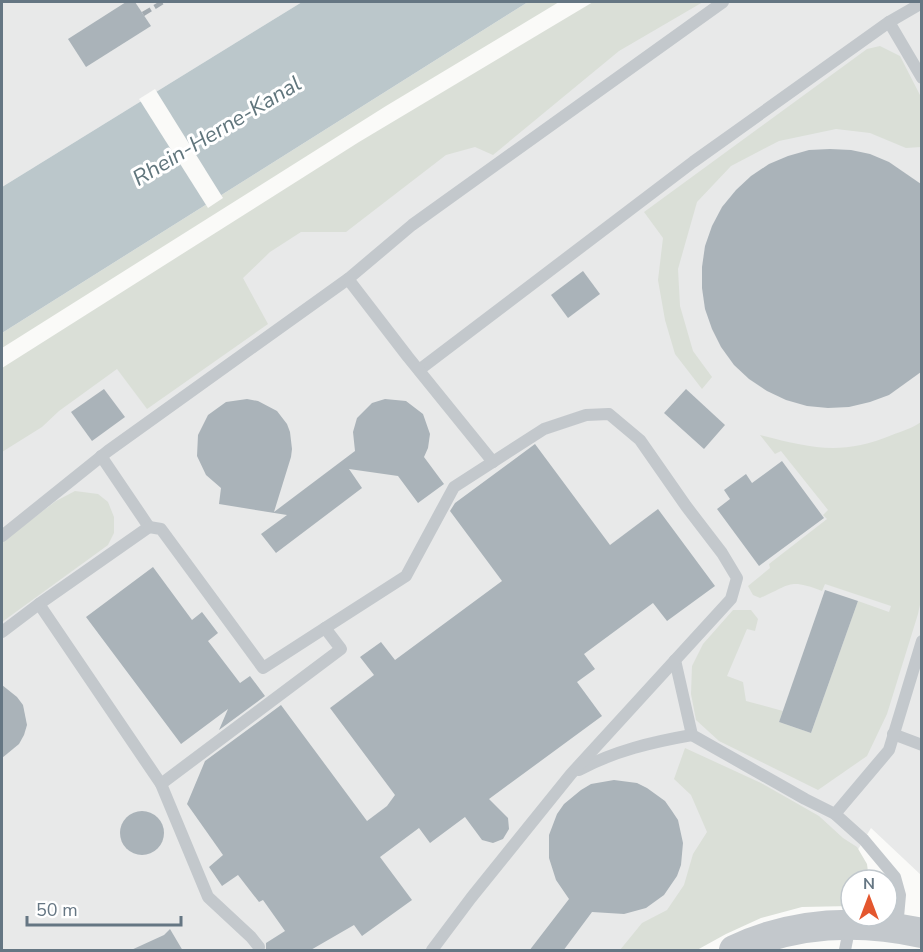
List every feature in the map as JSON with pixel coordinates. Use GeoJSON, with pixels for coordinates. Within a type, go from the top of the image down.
{"type":"FeatureCollection","features":[{"type":"Feature","properties":{"kind":"street"},"geometry":{"type":"LineString","coordinates":[[734,951],[755,940],[808,927],[847,938],[874,925],[909,931]]}},
{"type":"Feature","properties":{"kind":"lane"},"geometry":{"type":"LineString","coordinates":[[2,536],[101,456],[348,279],[412,225],[723,2]]}},
{"type":"Feature","properties":{"kind":"lane"},"geometry":{"type":"LineString","coordinates":[[419,370],[693,162],[889,22],[921,3]]}},
{"type":"Feature","properties":{"kind":"lane"},"geometry":{"type":"LineString","coordinates":[[889,22],[921,78]]}},
{"type":"Feature","properties":{"kind":"lane"},"geometry":{"type":"LineString","coordinates":[[348,279],[493,462]]}},
{"type":"Feature","properties":{"kind":"lane"},"geometry":{"type":"LineString","coordinates":[[2,632],[39,603],[149,527],[161,529],[263,668],[406,576],[454,487],[544,429],[586,415],[609,414],[640,440],[686,507],[722,553],[737,579],[731,599],[571,774],[471,898],[432,951]]}},
{"type":"Feature","properties":{"kind":"lane"},"geometry":{"type":"LineString","coordinates":[[101,456],[149,527]]}},
{"type":"Feature","properties":{"kind":"lane"},"geometry":{"type":"LineString","coordinates":[[39,603],[161,784],[208,897],[251,937],[258,947]]}},
{"type":"Feature","properties":{"kind":"lane"},"geometry":{"type":"LineString","coordinates":[[161,784],[341,649],[325,628]]}},
{"type":"Feature","properties":{"kind":"lane"},"geometry":{"type":"LineString","coordinates":[[835,814],[888,750],[921,641]]}},
{"type":"Feature","properties":{"kind":"lane"},"geometry":{"type":"LineString","coordinates":[[675,660],[692,735]]}},
{"type":"Feature","properties":{"kind":"lane"},"geometry":{"type":"LineString","coordinates":[[893,734],[921,745]]}},
{"type":"Feature","properties":{"kind":"lane"},"geometry":{"type":"LineString","coordinates":[[571,774],[603,757],[656,742],[692,735],[835,814],[864,840],[895,877],[909,931]]}},
{"type":"Feature","properties":{"kind":"shaded area"},"geometry":{"type":"Polygon","coordinates":[[[2,2],[302,2],[2,187],[2,2]]]}},
{"type":"Feature","properties":{"kind":"shaded area"},"geometry":{"type":"Polygon","coordinates":[[[528,2],[559,2],[386,106],[2,348],[2,333],[528,2]]]}},
{"type":"Feature","properties":{"kind":"shaded area"},"geometry":{"type":"Polygon","coordinates":[[[593,2],[703,2],[619,51],[493,155],[475,147],[446,155],[346,232],[301,232],[270,252],[243,278],[268,324],[147,409],[117,369],[59,411],[42,427],[2,452],[2,368],[359,142],[593,2]]]}},
{"type":"Feature","properties":{"kind":"shaded area"},"geometry":{"type":"Polygon","coordinates":[[[636,2],[921,2],[921,875],[871,828],[850,863],[671,950],[2,950],[2,396],[636,2]]]}},
{"type":"Feature","properties":{"kind":"shaded area"},"geometry":{"type":"Polygon","coordinates":[[[880,46],[900,56],[921,97],[921,147],[906,148],[870,133],[836,129],[779,141],[731,166],[697,202],[678,269],[680,306],[693,351],[712,377],[702,389],[675,354],[665,320],[658,280],[663,238],[644,212],[867,49],[880,46]]]}},
{"type":"Feature","properties":{"kind":"shaded area"},"geometry":{"type":"Polygon","coordinates":[[[921,422],[921,600],[918,614],[887,714],[867,756],[818,790],[719,741],[696,720],[691,694],[692,666],[703,644],[733,610],[751,610],[758,619],[755,631],[747,629],[727,676],[743,682],[746,701],[783,711],[779,722],[811,733],[858,601],[889,612],[891,606],[825,584],[822,591],[796,584],[760,598],[753,595],[748,586],[770,568],[769,564],[827,519],[823,515],[828,510],[781,451],[775,454],[760,435],[811,446],[841,448],[874,442],[921,422]]]}},
{"type":"Feature","properties":{"kind":"shaded area"},"geometry":{"type":"Polygon","coordinates":[[[75,491],[98,494],[108,502],[114,517],[114,533],[108,545],[2,622],[2,542],[56,501],[75,491]]]}},
{"type":"Feature","properties":{"kind":"shaded area"},"geometry":{"type":"Polygon","coordinates":[[[685,748],[761,783],[819,816],[843,838],[857,847],[868,868],[839,868],[839,906],[802,907],[761,918],[697,950],[620,950],[642,923],[667,910],[684,885],[693,854],[707,832],[691,795],[674,779],[685,748]]]}},
{"type":"Feature","properties":{"kind":"water","name":"Rhein-Herne-Kanal"},"geometry":{"type":"Polygon","coordinates":[[[302,2],[528,2],[2,333],[2,187],[302,2]]]}},
{"type":"Feature","properties":{"kind":"pier"},"geometry":{"type":"Polygon","coordinates":[[[155,89],[223,198],[208,208],[139,99],[155,89]]]}},
{"type":"Feature","properties":{"kind":"building"},"geometry":{"type":"Polygon","coordinates":[[[126,2],[135,2],[151,26],[86,67],[68,39],[126,2]]]}},
{"type":"Feature","properties":{"kind":"building"},"geometry":{"type":"Polygon","coordinates":[[[830,149],[870,154],[889,162],[921,184],[921,372],[889,395],[849,407],[828,408],[807,406],[786,400],[749,379],[734,365],[721,347],[705,309],[702,267],[705,246],[722,207],[751,176],[769,164],[788,156],[809,150],[830,149]]]}},
{"type":"Feature","properties":{"kind":"building"},"geometry":{"type":"Polygon","coordinates":[[[583,271],[600,294],[568,318],[551,295],[583,271]]]}},
{"type":"Feature","properties":{"kind":"building"},"geometry":{"type":"Polygon","coordinates":[[[104,389],[125,417],[92,441],[71,412],[104,389]]]}},
{"type":"Feature","properties":{"kind":"building"},"geometry":{"type":"Polygon","coordinates":[[[686,389],[725,425],[704,449],[664,413],[686,389]]]}},
{"type":"Feature","properties":{"kind":"building"},"geometry":{"type":"Polygon","coordinates":[[[247,399],[258,401],[277,411],[290,432],[291,457],[274,512],[355,451],[353,432],[357,418],[372,403],[385,399],[406,401],[423,414],[430,434],[424,457],[444,484],[418,503],[398,476],[349,469],[362,488],[276,553],[261,534],[287,515],[219,504],[221,488],[206,475],[197,456],[198,435],[208,415],[226,402],[247,399]]]}},
{"type":"Feature","properties":{"kind":"building"},"geometry":{"type":"Polygon","coordinates":[[[535,444],[610,545],[658,509],[715,586],[667,621],[653,603],[584,654],[595,669],[577,682],[602,716],[489,799],[508,818],[509,829],[503,839],[493,843],[482,840],[465,817],[430,843],[419,828],[380,857],[412,900],[362,936],[354,925],[309,951],[266,951],[266,943],[285,931],[263,900],[259,902],[238,875],[222,886],[209,867],[223,855],[187,804],[205,761],[281,705],[367,821],[387,806],[395,795],[330,708],[374,675],[360,657],[381,642],[395,660],[502,581],[450,511],[455,503],[535,444]]]}},
{"type":"Feature","properties":{"kind":"building"},"geometry":{"type":"Polygon","coordinates":[[[782,461],[824,518],[759,566],[717,509],[730,499],[724,490],[746,474],[752,483],[782,461]]]}},
{"type":"Feature","properties":{"kind":"building"},"geometry":{"type":"Polygon","coordinates":[[[153,567],[192,620],[202,612],[218,633],[208,641],[240,683],[250,676],[265,696],[219,730],[228,709],[181,744],[86,617],[153,567]]]}},
{"type":"Feature","properties":{"kind":"building"},"geometry":{"type":"Polygon","coordinates":[[[825,590],[858,601],[811,733],[779,722],[825,590]]]}},
{"type":"Feature","properties":{"kind":"building"},"geometry":{"type":"Polygon","coordinates":[[[2,685],[23,705],[27,725],[19,744],[2,758],[2,685]]]}},
{"type":"Feature","properties":{"kind":"building"},"geometry":{"type":"Polygon","coordinates":[[[614,780],[637,783],[647,788],[665,801],[678,820],[683,843],[681,865],[677,876],[664,895],[646,908],[624,914],[592,912],[563,951],[529,951],[569,899],[556,880],[549,858],[549,835],[557,814],[564,804],[591,784],[614,780]]]}},
{"type":"Feature","properties":{"kind":"building"},"geometry":{"type":"Polygon","coordinates":[[[142,811],[158,817],[164,833],[158,849],[142,855],[126,849],[120,833],[126,817],[142,811]]]}},
{"type":"Feature","properties":{"kind":"building"},"geometry":{"type":"Polygon","coordinates":[[[170,929],[183,951],[129,951],[164,935],[170,929]]]}},
{"type":"Feature","properties":{"kind":"railway"},"geometry":{"type":"LineString","coordinates":[[143,14],[163,2]]}}]}
